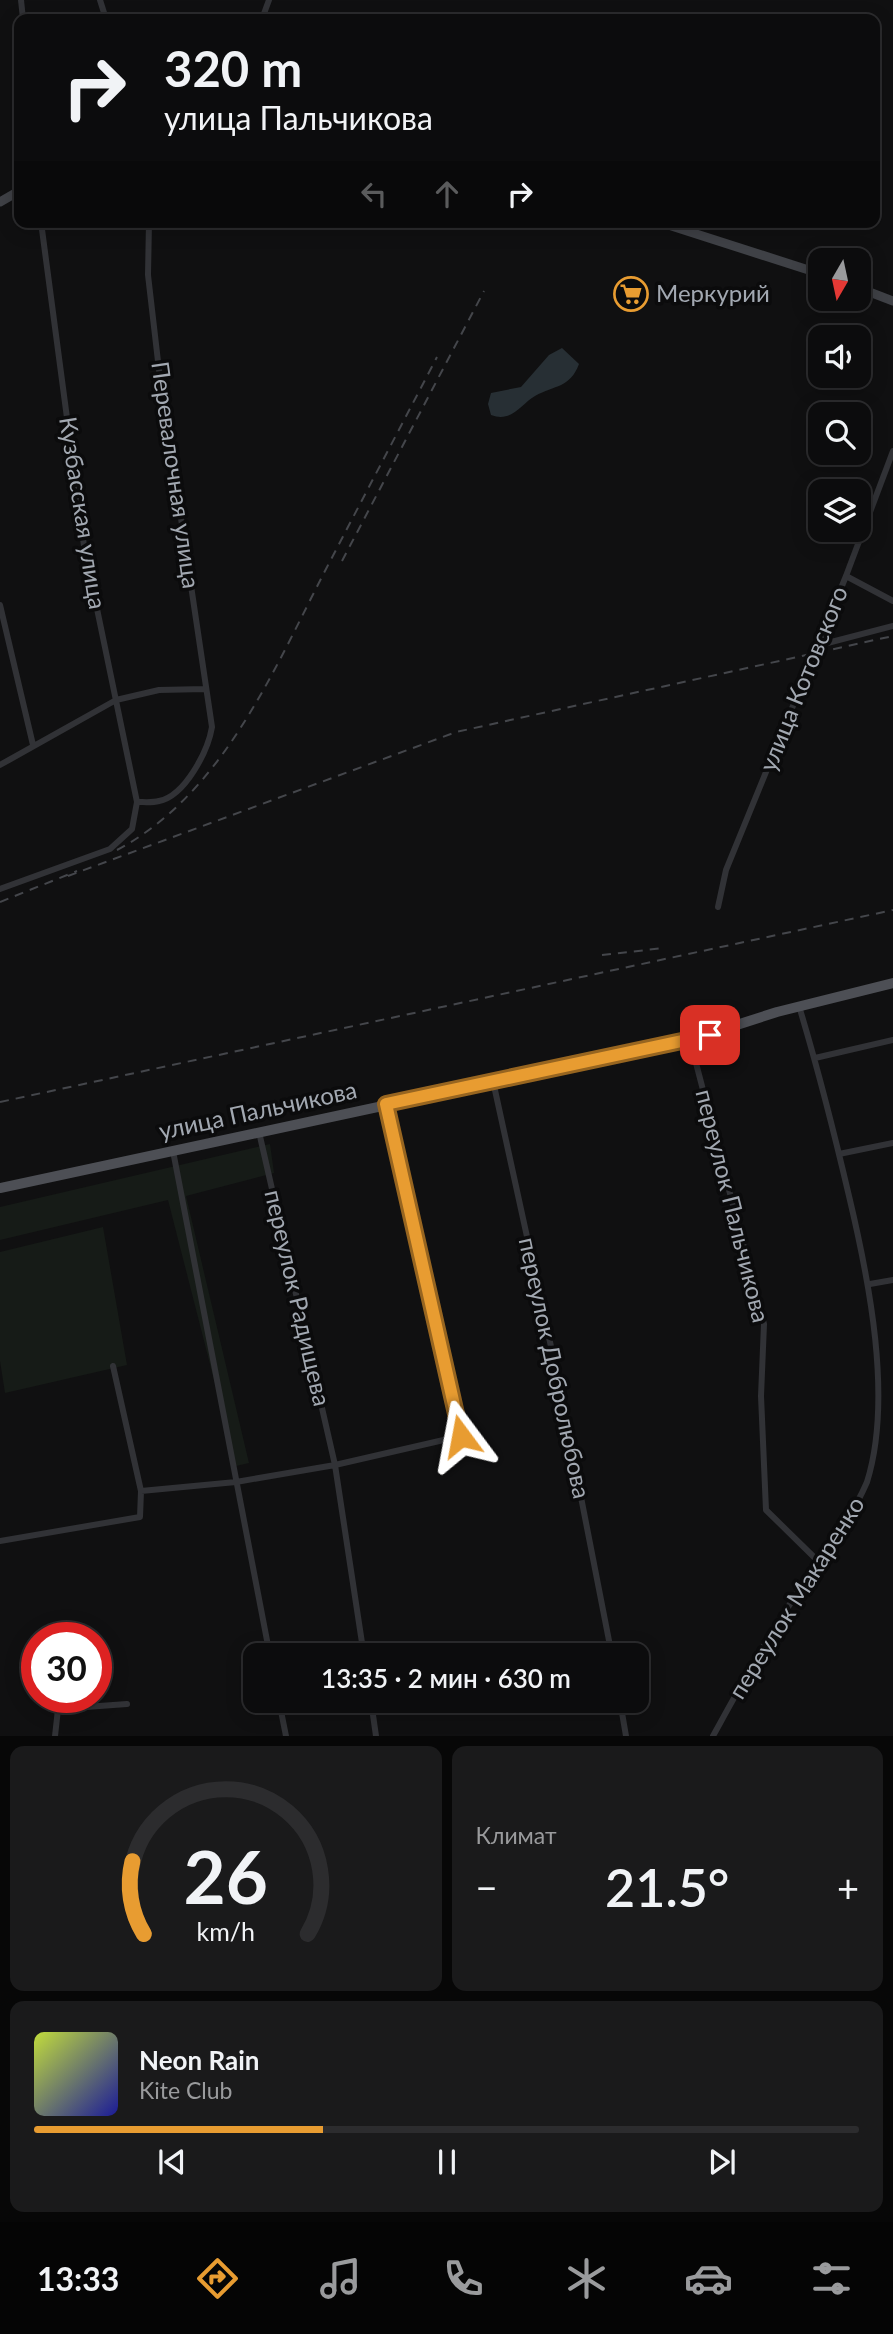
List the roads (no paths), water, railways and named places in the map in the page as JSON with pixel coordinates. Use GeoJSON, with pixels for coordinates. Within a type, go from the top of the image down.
{"type":"FeatureCollection","features":[{"type":"Feature","properties":{"kind":"main road"},"geometry":{"type":"LineString","coordinates":[[678,228],[808,270]]}},
{"type":"Feature","properties":{"kind":"main road"},"geometry":{"type":"LineString","coordinates":[[872,293],[893,300]]}},
{"type":"Feature","properties":{"kind":"main road","name":"улица Пальчикова"},"geometry":{"type":"LineString","coordinates":[[0,1188],[690,1040],[730,1030],[799,1006],[893,983]]}},
{"type":"Feature","properties":{"kind":"street","name":"Кузбасская улица"},"geometry":{"type":"LineString","coordinates":[[42,228],[84,546],[137,802]]}},
{"type":"Feature","properties":{"kind":"street","name":"Перевалочная улица"},"geometry":{"type":"LineString","coordinates":[[137,802],[161,801],[174,793],[194,770],[209,746],[212,727],[159,370],[148,275],[149,228]]}},
{"type":"Feature","properties":{"kind":"street","name":"улица Котовского"},"geometry":{"type":"LineString","coordinates":[[718,907],[726,870],[846,576],[893,451]]}},
{"type":"Feature","properties":{"kind":"street"},"geometry":{"type":"LineString","coordinates":[[846,576],[893,601]]}},
{"type":"Feature","properties":{"kind":"street"},"geometry":{"type":"LineString","coordinates":[[0,605],[33,745]]}},
{"type":"Feature","properties":{"kind":"street"},"geometry":{"type":"LineString","coordinates":[[817,646],[893,626]]}},
{"type":"Feature","properties":{"kind":"street"},"geometry":{"type":"LineString","coordinates":[[0,765],[116,699],[159,690],[205,689]]}},
{"type":"Feature","properties":{"kind":"street"},"geometry":{"type":"LineString","coordinates":[[0,889],[110,849],[132,829],[137,802]]}},
{"type":"Feature","properties":{"kind":"street","name":"переулок Макаренко"},"geometry":{"type":"LineString","coordinates":[[713,1735],[774,1628],[846,1522],[863,1491],[878,1448],[883,1349],[839,1154],[799,1006]]}},
{"type":"Feature","properties":{"kind":"street","name":"переулок Пальчикова"},"geometry":{"type":"LineString","coordinates":[[690,1040],[764,1324],[761,1396],[765,1510],[818,1561]]}},
{"type":"Feature","properties":{"kind":"street"},"geometry":{"type":"LineString","coordinates":[[815,1058],[893,1040]]}},
{"type":"Feature","properties":{"kind":"street","name":"переулок Добролюбова"},"geometry":{"type":"LineString","coordinates":[[493,1081],[557,1374],[609,1643]]}},
{"type":"Feature","properties":{"kind":"street"},"geometry":{"type":"LineString","coordinates":[[141,1491],[236,1482],[335,1465],[461,1436],[386,1104]]}},
{"type":"Feature","properties":{"kind":"street","name":"переулок Радищева"},"geometry":{"type":"LineString","coordinates":[[259,1132],[335,1465],[362,1643]]}},
{"type":"Feature","properties":{"kind":"street"},"geometry":{"type":"LineString","coordinates":[[839,1154],[893,1143]]}},
{"type":"Feature","properties":{"kind":"street"},"geometry":{"type":"LineString","coordinates":[[173,1151],[267,1643]]}},
{"type":"Feature","properties":{"kind":"street"},"geometry":{"type":"LineString","coordinates":[[870,1284],[893,1280]]}},
{"type":"Feature","properties":{"kind":"street"},"geometry":{"type":"LineString","coordinates":[[0,1541],[140,1517],[141,1491],[113,1366]]}},
{"type":"Feature","properties":{"kind":"street"},"geometry":{"type":"LineString","coordinates":[[55,1735],[58,1709],[127,1704]]}},
{"type":"Feature","properties":{"kind":"street"},"geometry":{"type":"LineString","coordinates":[[281,1713],[286,1735]]}},
{"type":"Feature","properties":{"kind":"street"},"geometry":{"type":"LineString","coordinates":[[373,1713],[376,1735]]}},
{"type":"Feature","properties":{"kind":"street"},"geometry":{"type":"LineString","coordinates":[[622,1713],[626,1735]]}},
{"type":"Feature","properties":{"kind":"railway"},"geometry":{"type":"LineString","coordinates":[[342,561],[484,291]]}},
{"type":"Feature","properties":{"kind":"railway"},"geometry":{"type":"LineString","coordinates":[[117,850],[154,826],[187,797],[216,763],[242,726],[265,687],[437,357]]}},
{"type":"Feature","properties":{"kind":"railway"},"geometry":{"type":"LineString","coordinates":[[68,876],[456,732],[893,636]]}},
{"type":"Feature","properties":{"kind":"railway"},"geometry":{"type":"LineString","coordinates":[[0,902],[77,871]]}},
{"type":"Feature","properties":{"kind":"railway"},"geometry":{"type":"LineString","coordinates":[[0,1102],[893,910]]}},
{"type":"Feature","properties":{"kind":"railway"},"geometry":{"type":"LineString","coordinates":[[602,955],[664,948]]}},
{"type":"Feature","properties":{"kind":"place","name":"Меркурий"},"geometry":{"type":"Point","coordinates":[631,294]}}]}
